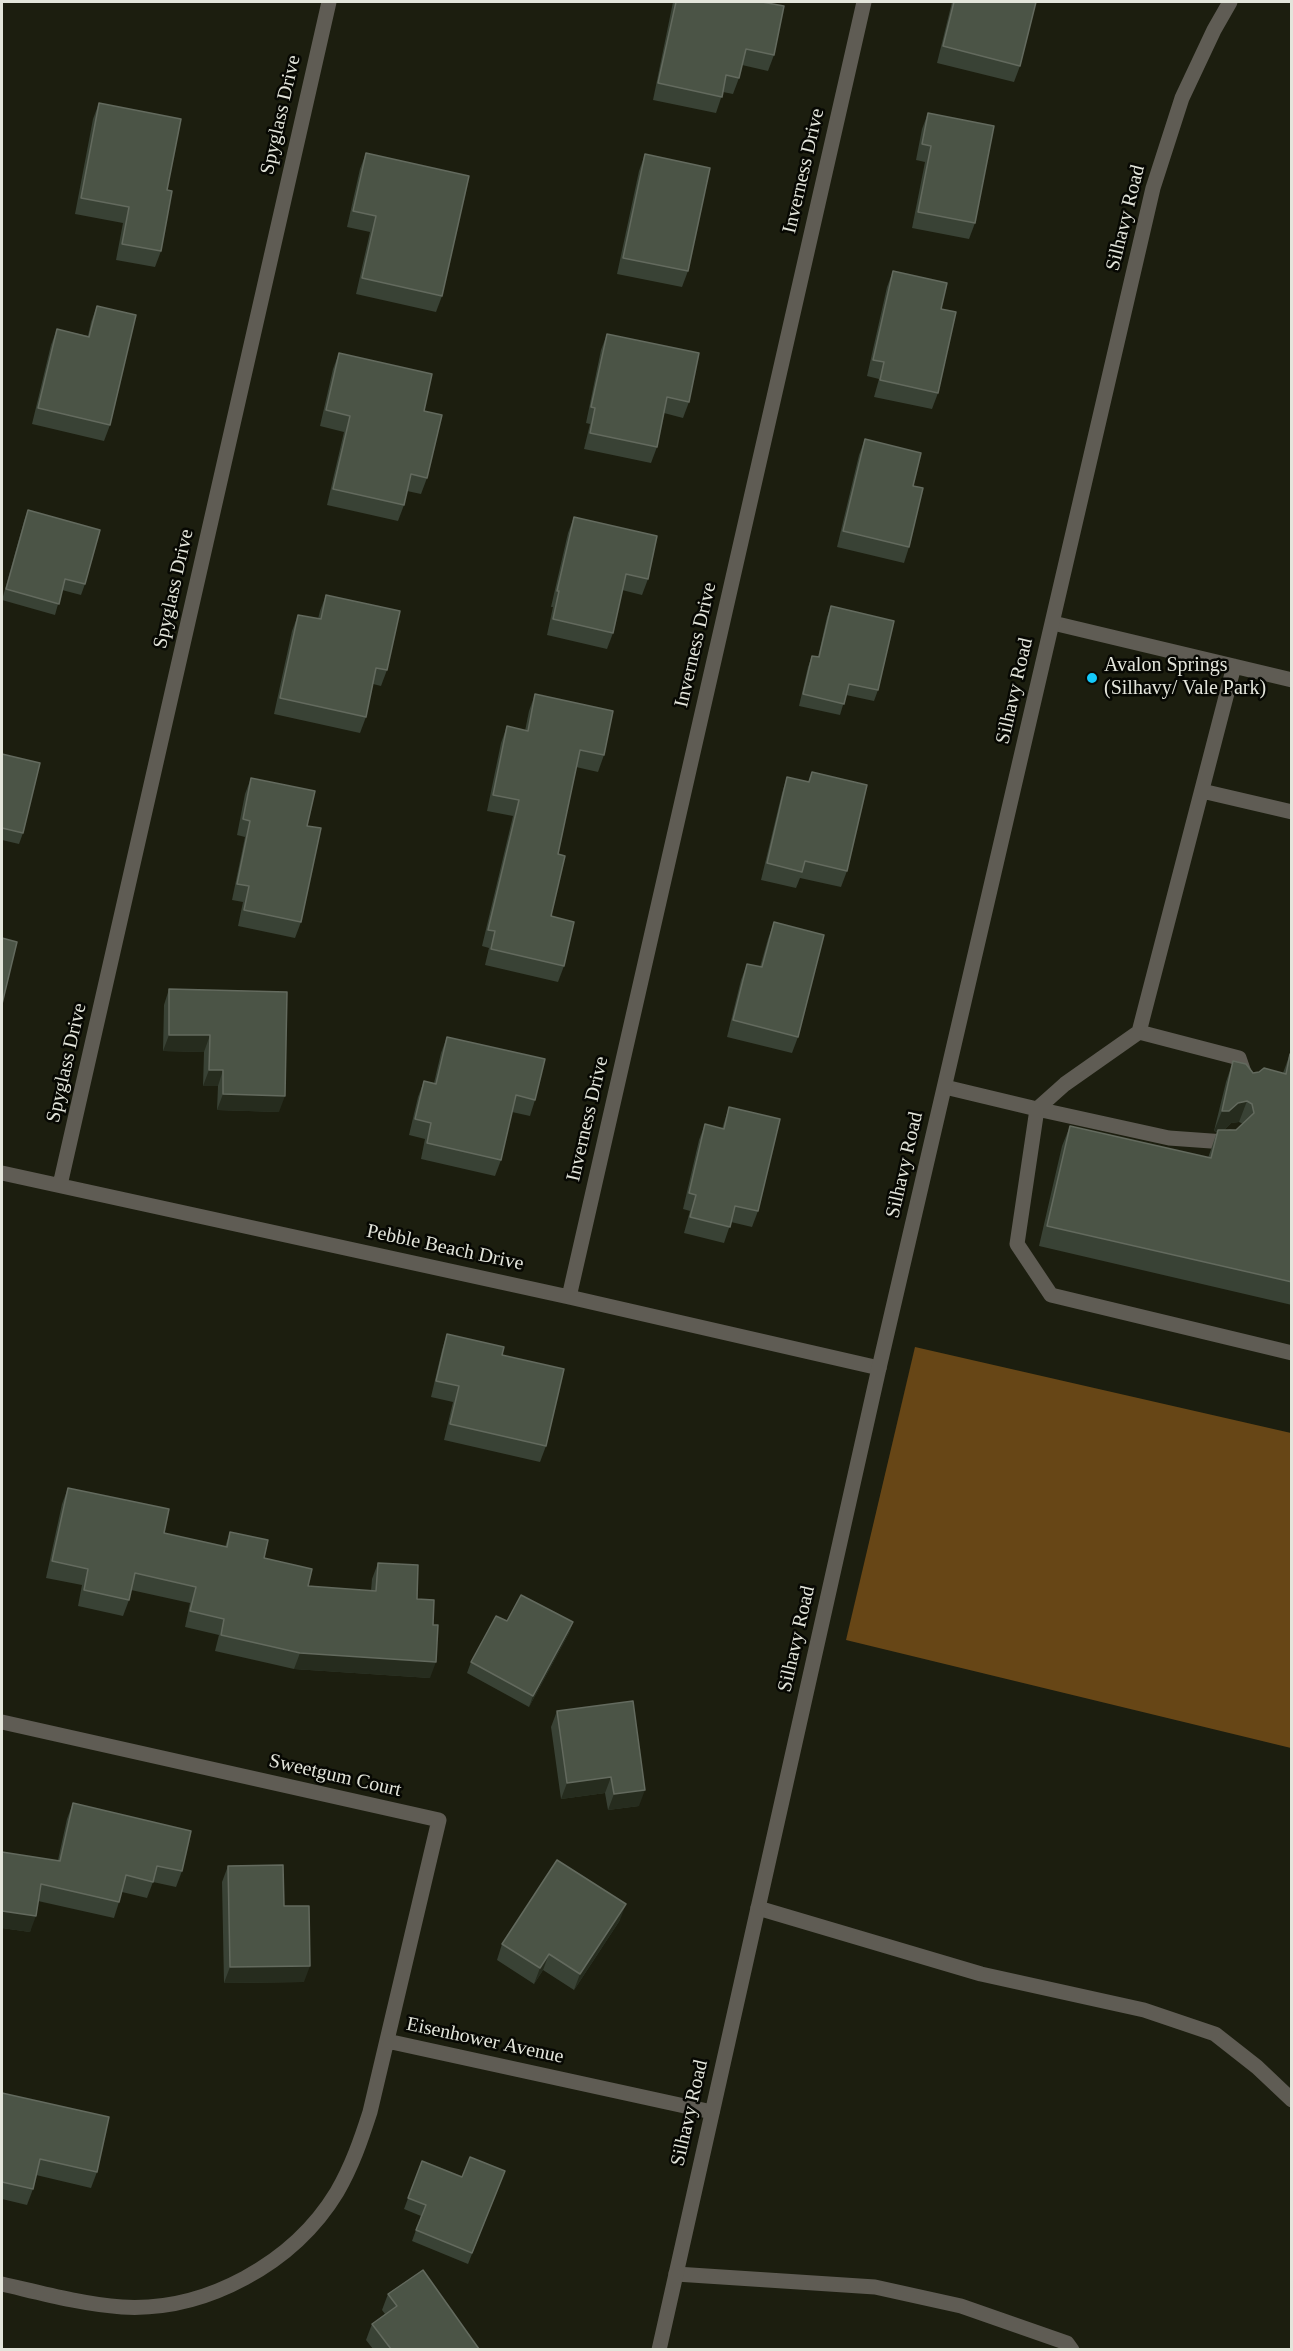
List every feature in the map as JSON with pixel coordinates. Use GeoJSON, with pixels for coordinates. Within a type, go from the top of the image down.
{"type":"FeatureCollection","features":[{"type":"Feature","properties":{"kind":"street","name":"Spyglass Drive"},"geometry":{"type":"LineString","coordinates":[[60,1185],[329,2]]}},
{"type":"Feature","properties":{"kind":"street","name":"Inverness Drive"},"geometry":{"type":"LineString","coordinates":[[569,1297],[864,2]]}},
{"type":"Feature","properties":{"kind":"street","name":"Silhavy Road"},"geometry":{"type":"LineString","coordinates":[[659,2349],[879,1368],[1153,188],[1182,98],[1230,2]]}},
{"type":"Feature","properties":{"kind":"street"},"geometry":{"type":"LineString","coordinates":[[1053,623],[1292,680]]}},
{"type":"Feature","properties":{"kind":"street"},"geometry":{"type":"LineString","coordinates":[[1234,666],[1139,1032],[1065,1084],[1037,1109],[1017,1244],[1051,1295],[1292,1353]]}},
{"type":"Feature","properties":{"kind":"street"},"geometry":{"type":"LineString","coordinates":[[1202,790],[1292,812]]}},
{"type":"Feature","properties":{"kind":"street"},"geometry":{"type":"LineString","coordinates":[[1139,1032],[1239,1058],[1248,1084]]}},
{"type":"Feature","properties":{"kind":"street"},"geometry":{"type":"LineString","coordinates":[[945,1087],[1169,1138],[1225,1142],[1237,1131]]}},
{"type":"Feature","properties":{"kind":"street","name":"Pebble Beach Drive"},"geometry":{"type":"LineString","coordinates":[[2,1173],[569,1297],[879,1368]]}},
{"type":"Feature","properties":{"kind":"street","name":"Sweetgum Court"},"geometry":{"type":"LineString","coordinates":[[2,1722],[439,1820],[387,2041]]}},
{"type":"Feature","properties":{"kind":"street"},"geometry":{"type":"LineString","coordinates":[[758,1908],[981,1974],[1144,2010],[1215,2034],[1257,2067],[1292,2100]]}},
{"type":"Feature","properties":{"kind":"street","name":"Eisenhower Avenue"},"geometry":{"type":"LineString","coordinates":[[2,2284],[73,2301],[124,2307],[173,2304],[223,2288],[272,2263],[308,2230],[337,2193],[352,2163],[370,2112],[387,2041],[712,2112]]}},
{"type":"Feature","properties":{"kind":"street"},"geometry":{"type":"LineString","coordinates":[[676,2274],[875,2287],[961,2306],[1067,2343],[1072,2349]]}},
{"type":"Feature","properties":{"kind":"shaded area"},"geometry":{"type":"Polygon","coordinates":[[[915,1347],[1291,1433],[1291,1748],[846,1640],[915,1347]]]}},
{"type":"Feature","properties":{"kind":"building"},"geometry":{"type":"Polygon","coordinates":[[[676,2],[762,2],[784,6],[774,55],[746,49],[739,78],[726,75],[722,97],[658,83],[676,2]]]}},
{"type":"Feature","properties":{"kind":"building"},"geometry":{"type":"Polygon","coordinates":[[[954,2],[1036,2],[1020,66],[943,46],[954,2]]]}},
{"type":"Feature","properties":{"kind":"building"},"geometry":{"type":"Polygon","coordinates":[[[99,103],[181,119],[167,190],[172,191],[161,251],[122,244],[129,207],[81,198],[99,103]]]}},
{"type":"Feature","properties":{"kind":"building"},"geometry":{"type":"Polygon","coordinates":[[[928,113],[994,126],[975,223],[918,212],[931,146],[922,144],[928,113]]]}},
{"type":"Feature","properties":{"kind":"building"},"geometry":{"type":"Polygon","coordinates":[[[366,153],[469,176],[442,296],[362,278],[376,216],[353,211],[366,153]]]}},
{"type":"Feature","properties":{"kind":"building"},"geometry":{"type":"Polygon","coordinates":[[[645,154],[710,168],[688,271],[623,258],[645,154]]]}},
{"type":"Feature","properties":{"kind":"building"},"geometry":{"type":"Polygon","coordinates":[[[893,271],[947,283],[941,309],[956,312],[938,393],[880,380],[884,362],[873,360],[893,271]]]}},
{"type":"Feature","properties":{"kind":"building"},"geometry":{"type":"Polygon","coordinates":[[[97,306],[136,315],[110,425],[38,408],[57,329],[89,337],[97,306]]]}},
{"type":"Feature","properties":{"kind":"building"},"geometry":{"type":"Polygon","coordinates":[[[607,334],[699,353],[689,402],[667,397],[657,447],[590,433],[595,408],[591,407],[607,334]]]}},
{"type":"Feature","properties":{"kind":"building"},"geometry":{"type":"Polygon","coordinates":[[[339,353],[432,374],[424,411],[442,415],[427,478],[411,474],[404,505],[333,489],[350,416],[326,410],[339,353]]]}},
{"type":"Feature","properties":{"kind":"building"},"geometry":{"type":"Polygon","coordinates":[[[865,439],[921,453],[913,486],[923,488],[909,547],[843,531],[865,439]]]}},
{"type":"Feature","properties":{"kind":"building"},"geometry":{"type":"Polygon","coordinates":[[[28,510],[100,530],[85,584],[65,579],[59,604],[6,589],[28,510]]]}},
{"type":"Feature","properties":{"kind":"building"},"geometry":{"type":"Polygon","coordinates":[[[574,517],[657,536],[648,579],[626,574],[613,633],[553,619],[574,517]]]}},
{"type":"Feature","properties":{"kind":"building"},"geometry":{"type":"Polygon","coordinates":[[[326,595],[400,611],[387,670],[376,668],[366,717],[280,698],[298,615],[321,619],[326,595]]]}},
{"type":"Feature","properties":{"kind":"building"},"geometry":{"type":"Polygon","coordinates":[[[831,606],[894,621],[878,690],[849,684],[844,704],[803,694],[812,656],[819,657],[831,606]]]}},
{"type":"Feature","properties":{"kind":"building"},"geometry":{"type":"Polygon","coordinates":[[[535,694],[613,711],[604,755],[580,750],[558,854],[565,856],[551,916],[574,922],[564,966],[491,949],[495,931],[488,930],[519,800],[493,795],[507,726],[528,731],[535,694]]]}},
{"type":"Feature","properties":{"kind":"building"},"geometry":{"type":"Polygon","coordinates":[[[2,754],[40,763],[23,833],[2,828],[2,754]]]}},
{"type":"Feature","properties":{"kind":"building"},"geometry":{"type":"Polygon","coordinates":[[[812,772],[867,785],[847,871],[805,861],[802,872],[767,863],[787,777],[809,782],[812,772]]]}},
{"type":"Feature","properties":{"kind":"building"},"geometry":{"type":"Polygon","coordinates":[[[251,778],[315,791],[307,826],[321,828],[301,922],[244,910],[249,886],[237,884],[250,821],[243,819],[251,778]]]}},
{"type":"Feature","properties":{"kind":"building"},"geometry":{"type":"Polygon","coordinates":[[[774,922],[824,935],[798,1037],[733,1020],[747,964],[762,967],[774,922]]]}},
{"type":"Feature","properties":{"kind":"building"},"geometry":{"type":"Polygon","coordinates":[[[2,938],[17,942],[2,1004],[2,938]]]}},
{"type":"Feature","properties":{"kind":"building"},"geometry":{"type":"Polygon","coordinates":[[[169,989],[287,992],[285,1096],[223,1094],[223,1070],[209,1070],[210,1035],[169,1035],[169,989]]]}},
{"type":"Feature","properties":{"kind":"building"},"geometry":{"type":"Polygon","coordinates":[[[447,1037],[545,1059],[535,1100],[516,1095],[501,1160],[427,1143],[431,1123],[415,1119],[424,1081],[436,1084],[447,1037]]]}},
{"type":"Feature","properties":{"kind":"building"},"geometry":{"type":"Polygon","coordinates":[[[1290,1054],[1292,1055],[1292,1282],[1047,1226],[1070,1126],[1211,1158],[1218,1130],[1236,1130],[1254,1113],[1252,1104],[1247,1101],[1238,1103],[1229,1111],[1222,1111],[1233,1061],[1246,1064],[1253,1073],[1264,1068],[1286,1074],[1290,1054]]]}},
{"type":"Feature","properties":{"kind":"building"},"geometry":{"type":"Polygon","coordinates":[[[729,1107],[780,1119],[758,1211],[735,1206],[730,1227],[690,1217],[696,1195],[689,1193],[705,1124],[724,1129],[729,1107]]]}},
{"type":"Feature","properties":{"kind":"building"},"geometry":{"type":"Polygon","coordinates":[[[447,1334],[504,1347],[502,1355],[564,1369],[546,1446],[450,1424],[459,1386],[436,1381],[447,1334]]]}},
{"type":"Feature","properties":{"kind":"building"},"geometry":{"type":"Polygon","coordinates":[[[68,1488],[169,1509],[164,1533],[227,1547],[230,1532],[268,1540],[264,1558],[312,1569],[308,1586],[376,1591],[378,1563],[418,1565],[417,1599],[434,1600],[433,1625],[438,1625],[436,1662],[300,1653],[221,1635],[224,1619],[190,1611],[196,1587],[135,1573],[129,1600],[84,1590],[88,1569],[52,1561],[68,1488]]]}},
{"type":"Feature","properties":{"kind":"building"},"geometry":{"type":"Polygon","coordinates":[[[521,1595],[573,1622],[533,1696],[471,1662],[496,1616],[507,1621],[521,1595]]]}},
{"type":"Feature","properties":{"kind":"building"},"geometry":{"type":"Polygon","coordinates":[[[633,1701],[645,1790],[614,1794],[611,1777],[567,1783],[557,1711],[633,1701]]]}},
{"type":"Feature","properties":{"kind":"building"},"geometry":{"type":"Polygon","coordinates":[[[73,1803],[191,1831],[182,1871],[157,1866],[153,1882],[126,1875],[119,1902],[41,1884],[36,1916],[2,1911],[2,1852],[60,1861],[73,1803]]]}},
{"type":"Feature","properties":{"kind":"building"},"geometry":{"type":"Polygon","coordinates":[[[557,1860],[626,1904],[580,1974],[549,1954],[540,1968],[502,1944],[557,1860]]]}},
{"type":"Feature","properties":{"kind":"building"},"geometry":{"type":"Polygon","coordinates":[[[283,1865],[284,1906],[309,1906],[310,1966],[230,1967],[228,1866],[283,1865]]]}},
{"type":"Feature","properties":{"kind":"building"},"geometry":{"type":"Polygon","coordinates":[[[2,2093],[109,2117],[97,2172],[40,2159],[33,2189],[2,2182],[2,2093]]]}},
{"type":"Feature","properties":{"kind":"building"},"geometry":{"type":"Polygon","coordinates":[[[470,2157],[505,2171],[472,2253],[416,2230],[426,2205],[408,2198],[422,2161],[462,2177],[470,2157]]]}},
{"type":"Feature","properties":{"kind":"building"},"geometry":{"type":"Polygon","coordinates":[[[423,2270],[479,2349],[391,2349],[372,2324],[397,2306],[388,2294],[423,2270]]]}},
{"type":"Feature","properties":{"kind":"place","name":"Avalon Springs (Silhavy/ Vale Park)"},"geometry":{"type":"Point","coordinates":[1092,678]}}]}
